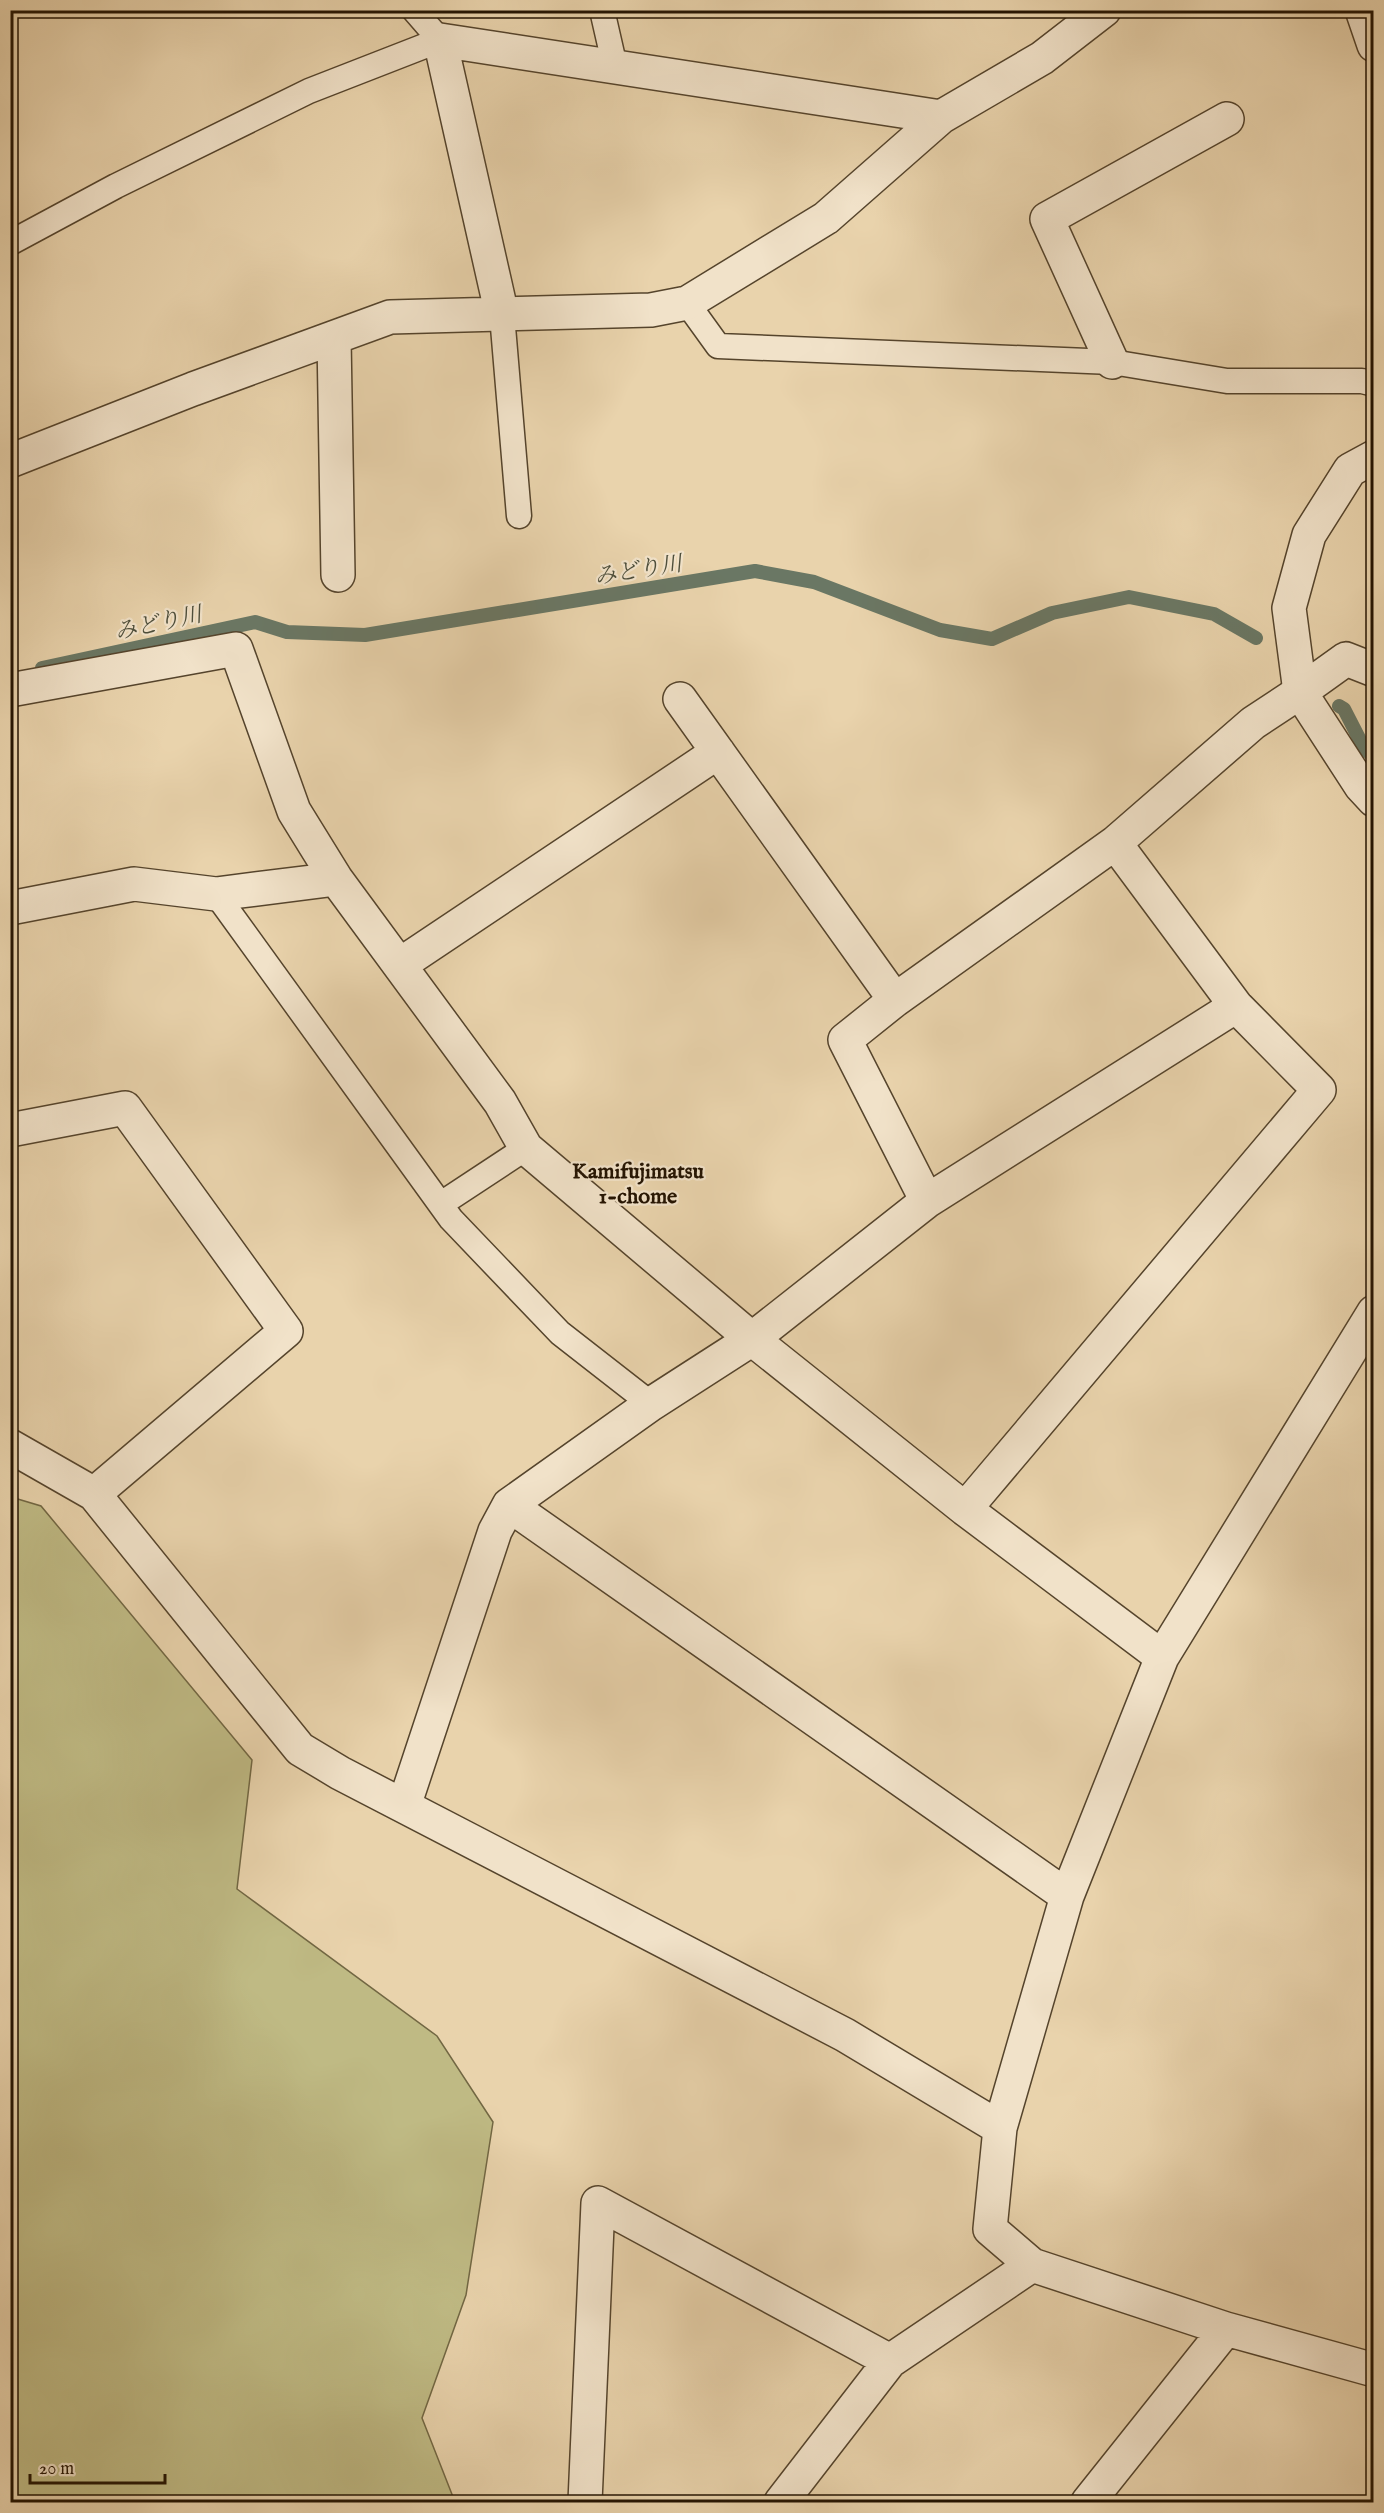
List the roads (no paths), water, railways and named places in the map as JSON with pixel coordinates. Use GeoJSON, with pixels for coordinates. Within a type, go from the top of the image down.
{"type":"FeatureCollection","features":[{"type":"Feature","properties":{"kind":"street"},"geometry":{"type":"LineString","coordinates":[[10,461],[193,389],[390,317],[651,310],[687,303],[826,218],[941,117],[1042,58],[1104,10]]}},
{"type":"Feature","properties":{"kind":"street"},"geometry":{"type":"LineString","coordinates":[[1362,10],[1374,45]]}},
{"type":"Feature","properties":{"kind":"street"},"geometry":{"type":"LineString","coordinates":[[502,315],[440,40],[941,117]]}},
{"type":"Feature","properties":{"kind":"street"},"geometry":{"type":"LineString","coordinates":[[1112,362],[1047,219],[1227,119]]}},
{"type":"Feature","properties":{"kind":"street"},"geometry":{"type":"LineString","coordinates":[[334,338],[338,575]]}},
{"type":"Feature","properties":{"kind":"street"},"geometry":{"type":"LineString","coordinates":[[1374,457],[1350,470],[1309,535],[1289,608],[1300,692],[1361,786],[1374,800]]}},
{"type":"Feature","properties":{"kind":"street"},"geometry":{"type":"LineString","coordinates":[[10,690],[236,649],[294,811],[336,879],[500,1102],[526,1148],[752,1340],[965,1509],[1162,1657]]}},
{"type":"Feature","properties":{"kind":"street"},"geometry":{"type":"LineString","coordinates":[[927,1201],[845,1040],[895,1000],[1115,843],[1253,723],[1346,659],[1374,670]]}},
{"type":"Feature","properties":{"kind":"street"},"geometry":{"type":"LineString","coordinates":[[680,699],[895,1000]]}},
{"type":"Feature","properties":{"kind":"street"},"geometry":{"type":"LineString","coordinates":[[400,964],[718,752]]}},
{"type":"Feature","properties":{"kind":"street"},"geometry":{"type":"LineString","coordinates":[[965,1509],[1319,1090],[1236,1006],[1115,843]]}},
{"type":"Feature","properties":{"kind":"street"},"geometry":{"type":"LineString","coordinates":[[10,908],[134,884],[216,894],[336,879]]}},
{"type":"Feature","properties":{"kind":"street"},"geometry":{"type":"LineString","coordinates":[[404,1806],[495,1531],[508,1505],[651,1404],[752,1340],[927,1201],[1236,1006]]}},
{"type":"Feature","properties":{"kind":"street"},"geometry":{"type":"LineString","coordinates":[[10,1130],[124,1108],[286,1331],[94,1494]]}},
{"type":"Feature","properties":{"kind":"street"},"geometry":{"type":"LineString","coordinates":[[1374,1312],[1162,1657],[1066,1896],[1000,2128],[990,2229],[1032,2265],[1226,2328],[1374,2370]]}},
{"type":"Feature","properties":{"kind":"street"},"geometry":{"type":"LineString","coordinates":[[10,1446],[94,1494],[300,1749],[404,1806],[845,2035],[1000,2128]]}},
{"type":"Feature","properties":{"kind":"street"},"geometry":{"type":"LineString","coordinates":[[508,1505],[1066,1896]]}},
{"type":"Feature","properties":{"kind":"street"},"geometry":{"type":"LineString","coordinates":[[585,2502],[598,2203],[890,2361]]}},
{"type":"Feature","properties":{"kind":"street"},"geometry":{"type":"LineString","coordinates":[[781,2502],[890,2361],[1032,2265]]}},
{"type":"Feature","properties":{"kind":"street"},"geometry":{"type":"LineString","coordinates":[[1088,2502],[1226,2328]]}},
{"type":"Feature","properties":{"kind":"lane"},"geometry":{"type":"LineString","coordinates":[[10,243],[116,186],[309,91],[440,40],[414,10]]}},
{"type":"Feature","properties":{"kind":"lane"},"geometry":{"type":"LineString","coordinates":[[602,10],[615,67]]}},
{"type":"Feature","properties":{"kind":"lane"},"geometry":{"type":"LineString","coordinates":[[687,303],[718,346],[1112,362],[1227,381],[1362,381],[1374,384]]}},
{"type":"Feature","properties":{"kind":"lane"},"geometry":{"type":"LineString","coordinates":[[502,315],[519,516]]}},
{"type":"Feature","properties":{"kind":"lane"},"geometry":{"type":"LineString","coordinates":[[216,894],[441,1204],[560,1333],[651,1404]]}},
{"type":"Feature","properties":{"kind":"lane"},"geometry":{"type":"LineString","coordinates":[[441,1204],[526,1148]]}},
{"type":"Feature","properties":{"kind":"waterway","name":"みどり川"},"geometry":{"type":"LineString","coordinates":[[42,668],[255,622],[287,632],[365,635],[755,571],[814,582],[940,630],[992,639],[1052,613],[1129,597],[1214,614],[1256,638]]}},
{"type":"Feature","properties":{"kind":"waterway","name":"みどり川"},"geometry":{"type":"LineString","coordinates":[[1339,706],[1344,709],[1364,748],[1374,757]]}},
{"type":"Feature","properties":{"kind":"district","name":"Kamifujimatsu 1-chome"},"geometry":{"type":"Point","coordinates":[638,1182]}}]}
